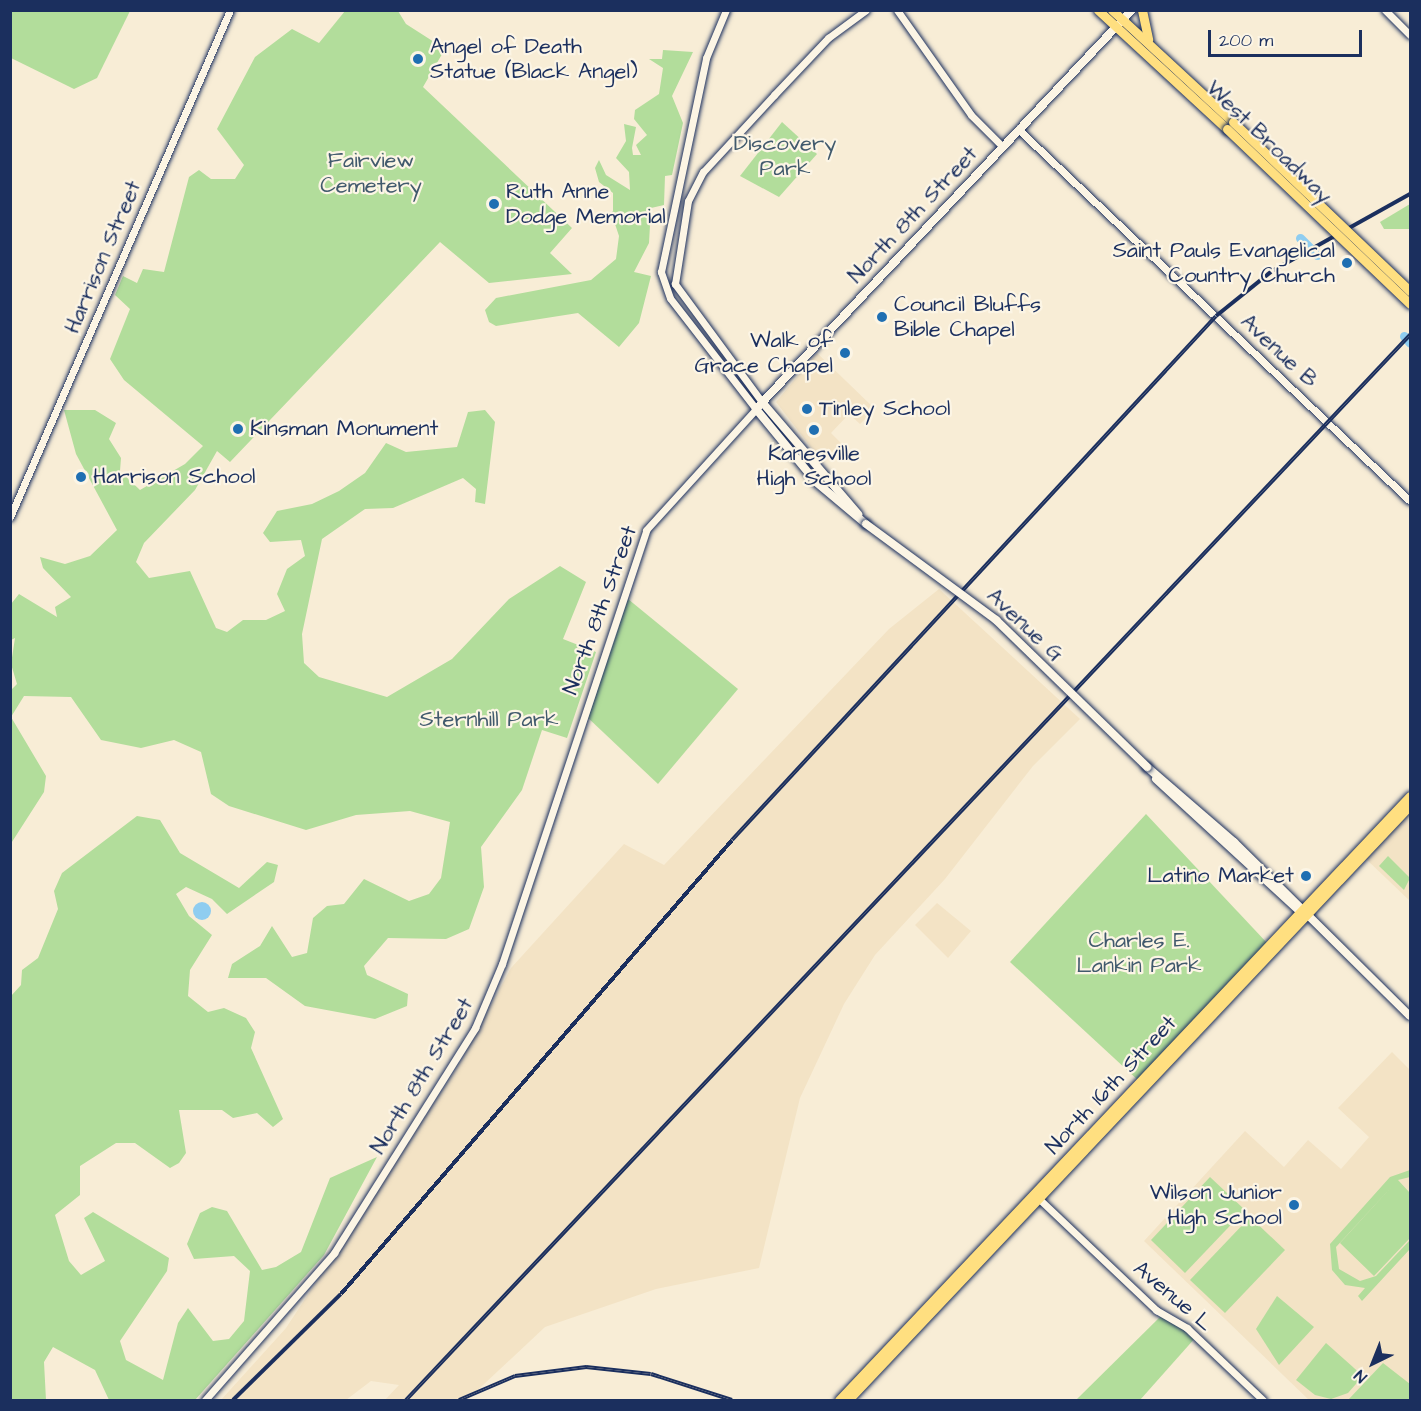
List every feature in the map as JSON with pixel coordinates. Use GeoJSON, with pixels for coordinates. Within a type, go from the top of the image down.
{"type":"FeatureCollection","features":[{"type":"Feature","properties":{"kind":"main road","name":"West Broadway"},"geometry":{"type":"LineString","coordinates":[[1098,10],[1155,48],[1230,126],[1410,304]]}},
{"type":"Feature","properties":{"kind":"main road","name":"West Broadway"},"geometry":{"type":"LineString","coordinates":[[1112,10],[1119,24],[1410,291]]}},
{"type":"Feature","properties":{"kind":"main road","name":"North 8th Street"},"geometry":{"type":"LineString","coordinates":[[756,409],[1132,10]]}},
{"type":"Feature","properties":{"kind":"main road"},"geometry":{"type":"LineString","coordinates":[[1142,10],[1142,28],[1155,48]]}},
{"type":"Feature","properties":{"kind":"main road","name":"Avenue G"},"geometry":{"type":"LineString","coordinates":[[762,402],[866,524]]}},
{"type":"Feature","properties":{"kind":"main road","name":"Avenue G"},"geometry":{"type":"LineString","coordinates":[[756,409],[820,487],[866,524],[990,615],[1410,1016]]}},
{"type":"Feature","properties":{"kind":"main road","name":"North 16th Street"},"geometry":{"type":"LineString","coordinates":[[848,1401],[1410,796]]}},
{"type":"Feature","properties":{"kind":"main road","name":"North 16th Street"},"geometry":{"type":"LineString","coordinates":[[1301,912],[1410,805]]}},
{"type":"Feature","properties":{"kind":"main road","name":"North 16th Street"},"geometry":{"type":"LineString","coordinates":[[839,1401],[1037,1196]]}},
{"type":"Feature","properties":{"kind":"street","name":"Harrison Street"},"geometry":{"type":"LineString","coordinates":[[10,517],[230,10]]}},
{"type":"Feature","properties":{"kind":"street","name":"Avenue G"},"geometry":{"type":"LineString","coordinates":[[726,10],[706,58],[662,257],[662,281],[675,305],[756,409]]}},
{"type":"Feature","properties":{"kind":"street","name":"Avenue G"},"geometry":{"type":"LineString","coordinates":[[762,402],[683,300],[673,269],[696,180],[828,38],[866,10]]}},
{"type":"Feature","properties":{"kind":"street"},"geometry":{"type":"LineString","coordinates":[[897,10],[970,114],[1002,146]]}},
{"type":"Feature","properties":{"kind":"street"},"geometry":{"type":"LineString","coordinates":[[1385,10],[1410,35]]}},
{"type":"Feature","properties":{"kind":"street","name":"Avenue B"},"geometry":{"type":"LineString","coordinates":[[1018,129],[1410,501]]}},
{"type":"Feature","properties":{"kind":"street","name":"North 8th Street"},"geometry":{"type":"LineString","coordinates":[[205,1401],[334,1253],[475,1028],[502,964],[646,530],[756,409]]}},
{"type":"Feature","properties":{"kind":"street","name":"Avenue L"},"geometry":{"type":"LineString","coordinates":[[1037,1196],[1156,1310],[1187,1328],[1263,1401]]}},
{"type":"Feature","properties":{"kind":"shaded area"},"geometry":{"type":"Polygon","coordinates":[[[817,353],[875,409],[860,424],[849,414],[831,433],[841,443],[823,463],[776,402],[817,353]]]}},
{"type":"Feature","properties":{"kind":"shaded area"},"geometry":{"type":"Polygon","coordinates":[[[939,589],[1080,719],[1033,766],[945,879],[875,955],[844,1004],[800,1098],[759,1268],[656,1289],[545,1327],[467,1400],[385,1400],[399,1385],[371,1381],[346,1400],[221,1400],[286,1328],[457,1068],[511,968],[624,844],[664,865],[889,629],[939,589]]]}},
{"type":"Feature","properties":{"kind":"shaded area"},"geometry":{"type":"Polygon","coordinates":[[[1410,812],[1410,901],[1366,859],[1410,812]]]}},
{"type":"Feature","properties":{"kind":"shaded area"},"geometry":{"type":"Polygon","coordinates":[[[937,903],[971,931],[948,958],[915,925],[937,903]]]}},
{"type":"Feature","properties":{"kind":"shaded area","name":"Wilson Junior High School"},"geometry":{"type":"Polygon","coordinates":[[[1392,1052],[1410,1070],[1410,1400],[1309,1400],[1144,1241],[1245,1131],[1284,1167],[1308,1140],[1341,1169],[1369,1137],[1338,1108],[1392,1052]]]}},
{"type":"Feature","properties":{"kind":"green space"},"geometry":{"type":"Polygon","coordinates":[[[10,11],[130,11],[97,78],[74,89],[11,58],[10,11]]]}},
{"type":"Feature","properties":{"kind":"green space"},"geometry":{"type":"Polygon","coordinates":[[[345,11],[398,11],[406,24],[445,49],[423,87],[572,228],[550,253],[572,274],[489,283],[440,242],[230,462],[217,451],[195,490],[144,543],[136,562],[149,578],[190,571],[216,628],[227,632],[243,620],[266,620],[285,611],[277,594],[287,569],[305,556],[301,540],[270,542],[263,533],[277,511],[312,504],[339,491],[365,473],[386,443],[406,452],[457,447],[468,412],[485,410],[495,422],[485,504],[475,502],[476,489],[463,478],[393,508],[365,509],[322,539],[302,634],[304,663],[319,677],[387,697],[452,659],[509,599],[560,566],[586,582],[563,639],[596,652],[567,738],[542,730],[522,790],[481,847],[484,887],[469,929],[446,939],[388,938],[364,966],[367,975],[408,994],[407,1006],[375,1019],[305,1006],[266,978],[228,978],[232,964],[260,946],[272,926],[292,957],[307,953],[313,918],[327,906],[344,904],[364,879],[409,901],[429,894],[441,878],[450,822],[410,811],[356,815],[306,830],[229,806],[211,794],[201,752],[174,740],[141,748],[101,740],[71,697],[24,696],[11,717],[46,776],[44,792],[10,845],[10,691],[17,684],[11,664],[15,638],[11,640],[11,604],[19,594],[57,617],[55,607],[71,597],[43,568],[40,557],[65,564],[90,556],[117,530],[76,454],[64,410],[95,410],[116,423],[109,439],[121,458],[120,471],[140,490],[185,464],[203,446],[124,380],[110,359],[130,309],[115,295],[123,276],[137,283],[143,269],[164,272],[189,177],[199,170],[211,179],[235,179],[244,165],[217,129],[255,57],[292,29],[319,43],[345,11]]]}},
{"type":"Feature","properties":{"kind":"green space"},"geometry":{"type":"Polygon","coordinates":[[[663,50],[693,52],[672,96],[683,123],[672,175],[665,176],[664,205],[651,208],[649,243],[634,272],[651,276],[639,323],[619,347],[578,313],[496,326],[489,322],[485,310],[496,298],[591,280],[616,259],[619,236],[614,221],[605,219],[613,211],[613,193],[599,182],[595,168],[599,160],[606,175],[630,190],[629,172],[616,158],[626,141],[624,124],[636,127],[633,155],[641,155],[636,145],[647,135],[634,119],[635,110],[659,94],[663,68],[649,59],[662,59],[663,50]]]}},
{"type":"Feature","properties":{"kind":"green space","name":"Discovery Park"},"geometry":{"type":"Polygon","coordinates":[[[782,122],[817,154],[779,197],[740,176],[782,122]]]}},
{"type":"Feature","properties":{"kind":"green space"},"geometry":{"type":"Polygon","coordinates":[[[1410,204],[1410,229],[1384,229],[1380,222],[1410,204]]]}},
{"type":"Feature","properties":{"kind":"green space"},"geometry":{"type":"Polygon","coordinates":[[[628,599],[738,689],[658,784],[586,716],[628,599]]]}},
{"type":"Feature","properties":{"kind":"green space","name":"Charles E. Lankin Park"},"geometry":{"type":"Polygon","coordinates":[[[1146,814],[1268,944],[1140,1082],[1010,962],[1146,814]]]}},
{"type":"Feature","properties":{"kind":"green space"},"geometry":{"type":"Polygon","coordinates":[[[137,816],[160,820],[180,853],[239,888],[267,862],[278,865],[274,882],[227,914],[212,899],[186,887],[176,894],[189,916],[212,935],[190,970],[188,996],[208,1012],[224,1008],[246,1018],[255,1032],[251,1048],[283,1119],[273,1127],[257,1113],[233,1118],[222,1110],[179,1110],[186,1153],[179,1163],[170,1168],[135,1143],[116,1143],[80,1166],[80,1195],[55,1215],[69,1261],[81,1275],[105,1261],[84,1218],[93,1212],[169,1258],[167,1271],[120,1341],[126,1360],[163,1380],[178,1323],[188,1308],[213,1341],[229,1339],[244,1321],[250,1271],[234,1256],[194,1259],[187,1244],[200,1213],[212,1207],[227,1211],[262,1270],[276,1267],[301,1252],[330,1178],[377,1157],[324,1255],[195,1400],[109,1400],[95,1370],[53,1347],[44,1362],[46,1400],[11,1400],[11,996],[21,985],[22,970],[38,958],[58,909],[54,891],[62,873],[137,816]]]}},
{"type":"Feature","properties":{"kind":"green space"},"geometry":{"type":"Polygon","coordinates":[[[1388,856],[1410,878],[1404,890],[1379,866],[1388,856]]]}},
{"type":"Feature","properties":{"kind":"green space"},"geometry":{"type":"Polygon","coordinates":[[[1410,1170],[1410,1177],[1398,1180],[1410,1193],[1410,1238],[1374,1276],[1340,1243],[1397,1181],[1336,1247],[1339,1269],[1360,1281],[1376,1276],[1410,1240],[1410,1249],[1362,1301],[1358,1296],[1365,1288],[1345,1285],[1332,1270],[1330,1244],[1390,1177],[1410,1170]]]}},
{"type":"Feature","properties":{"kind":"green space"},"geometry":{"type":"Polygon","coordinates":[[[1210,1177],[1245,1210],[1185,1273],[1151,1240],[1210,1177]]]}},
{"type":"Feature","properties":{"kind":"green space"},"geometry":{"type":"Polygon","coordinates":[[[1250,1217],[1285,1250],[1225,1313],[1190,1280],[1250,1217]]]}},
{"type":"Feature","properties":{"kind":"green space"},"geometry":{"type":"Polygon","coordinates":[[[1277,1296],[1314,1327],[1279,1365],[1256,1329],[1277,1296]]]}},
{"type":"Feature","properties":{"kind":"green space"},"geometry":{"type":"Polygon","coordinates":[[[1162,1315],[1196,1337],[1140,1400],[1076,1400],[1162,1315]]]}},
{"type":"Feature","properties":{"kind":"green space"},"geometry":{"type":"Polygon","coordinates":[[[1326,1343],[1363,1376],[1348,1393],[1331,1399],[1315,1395],[1296,1380],[1326,1343]]]}},
{"type":"Feature","properties":{"kind":"green space"},"geometry":{"type":"Polygon","coordinates":[[[1383,1363],[1410,1384],[1410,1400],[1348,1400],[1383,1363]]]}},
{"type":"Feature","properties":{"kind":"water"},"geometry":{"type":"Polygon","coordinates":[[[198,902],[206,902],[211,907],[209,918],[198,920],[193,915],[193,907],[198,902]]]}},
{"type":"Feature","properties":{"kind":"waterway"},"geometry":{"type":"LineString","coordinates":[[1300,238],[1317,255]]}},
{"type":"Feature","properties":{"kind":"waterway"},"geometry":{"type":"LineString","coordinates":[[1404,336],[1410,343]]}},
{"type":"Feature","properties":{"kind":"railway"},"geometry":{"type":"LineString","coordinates":[[233,1400],[341,1294],[732,840],[1216,316],[1272,271],[1410,194]]}},
{"type":"Feature","properties":{"kind":"railway"},"geometry":{"type":"LineString","coordinates":[[406,1400],[1410,335]]}},
{"type":"Feature","properties":{"kind":"railway"},"geometry":{"type":"LineString","coordinates":[[459,1400],[515,1376],[586,1367],[651,1374],[732,1400]]}},
{"type":"Feature","properties":{"kind":"place","name":"Angel of Death Statue (Black Angel)"},"geometry":{"type":"Point","coordinates":[418,59]}},
{"type":"Feature","properties":{"kind":"place","name":"Ruth Anne Dodge Memorial"},"geometry":{"type":"Point","coordinates":[494,204]}},
{"type":"Feature","properties":{"kind":"place","name":"Saint Pauls Evangelical Country Church"},"geometry":{"type":"Point","coordinates":[1347,263]}},
{"type":"Feature","properties":{"kind":"place","name":"Council Bluffs Bible Chapel"},"geometry":{"type":"Point","coordinates":[882,317]}},
{"type":"Feature","properties":{"kind":"place","name":"Walk of Grace Chapel"},"geometry":{"type":"Point","coordinates":[845,353]}},
{"type":"Feature","properties":{"kind":"place","name":"Tinley School"},"geometry":{"type":"Point","coordinates":[807,409]}},
{"type":"Feature","properties":{"kind":"place","name":"Kinsman Monument"},"geometry":{"type":"Point","coordinates":[238,429]}},
{"type":"Feature","properties":{"kind":"place","name":"Kanesville High School"},"geometry":{"type":"Point","coordinates":[814,430]}},
{"type":"Feature","properties":{"kind":"place","name":"Harrison School"},"geometry":{"type":"Point","coordinates":[81,477]}},
{"type":"Feature","properties":{"kind":"place","name":"Latino Market"},"geometry":{"type":"Point","coordinates":[1306,876]}},
{"type":"Feature","properties":{"kind":"place","name":"Wilson Junior High School"},"geometry":{"type":"Point","coordinates":[1294,1205]}},
{"type":"Feature","properties":{"kind":"park label","name":"Fairview Cemetery"},"geometry":{"type":"Point","coordinates":[371,172]}},
{"type":"Feature","properties":{"kind":"park label","name":"Sternhill Park"},"geometry":{"type":"Point","coordinates":[489,720]}}]}
